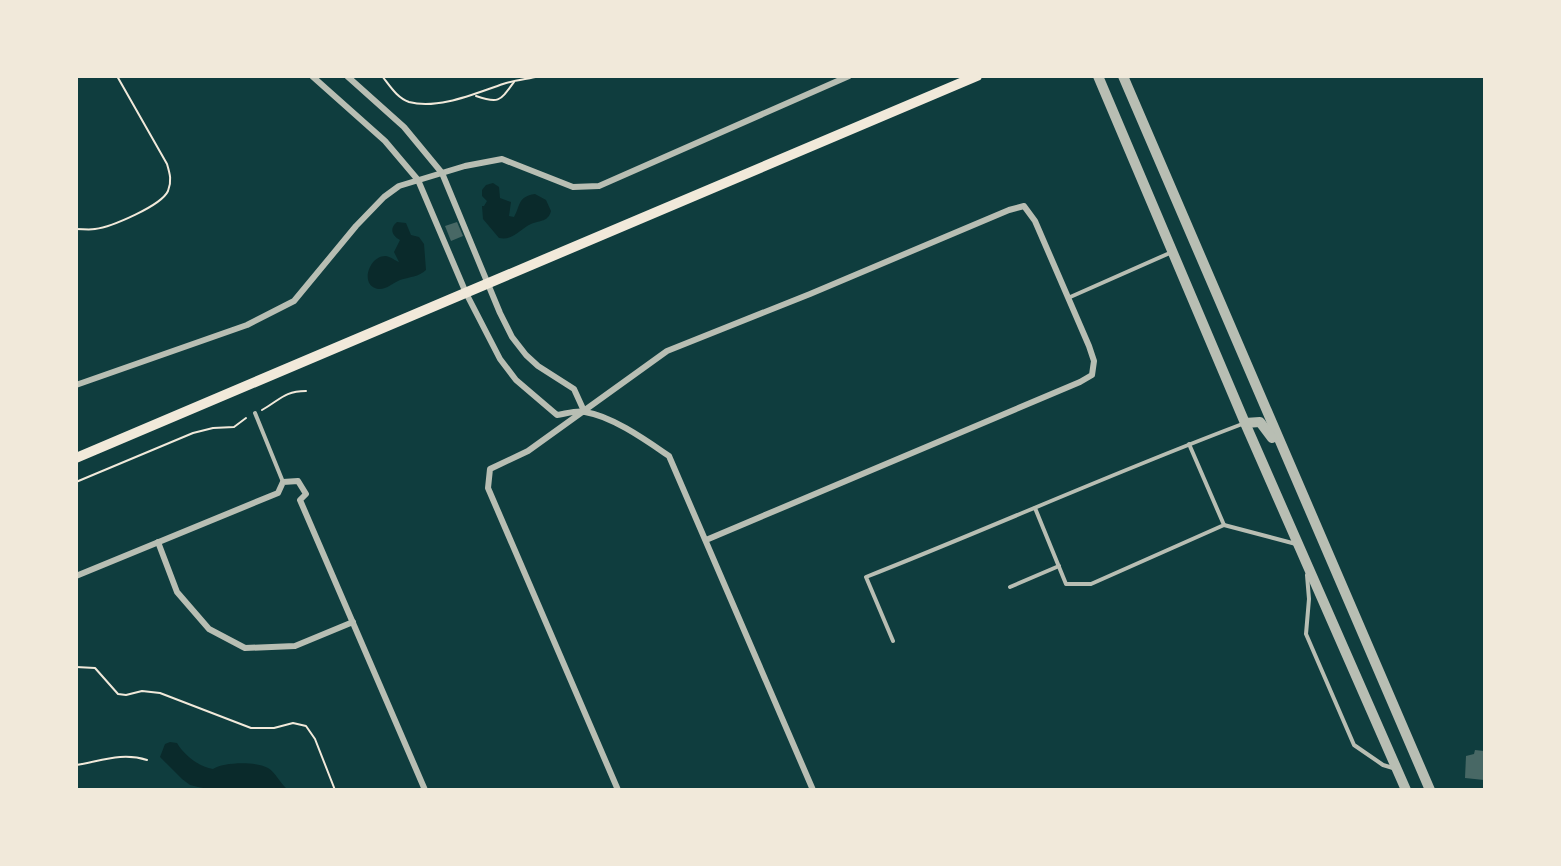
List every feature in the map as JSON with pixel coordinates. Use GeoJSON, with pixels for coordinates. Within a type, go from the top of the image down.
{"type":"FeatureCollection","features":[{"type":"Feature","properties":{"kind":"main road"},"geometry":{"type":"LineString","coordinates":[[76,458],[977,76]]}},
{"type":"Feature","properties":{"kind":"street"},"geometry":{"type":"LineString","coordinates":[[312,76],[385,141],[418,180],[466,293],[500,359],[516,380],[557,415],[584,411],[617,424],[649,441],[669,456],[813,789]]}},
{"type":"Feature","properties":{"kind":"street"},"geometry":{"type":"LineString","coordinates":[[347,76],[404,127],[442,173],[504,321],[526,355],[538,366],[574,389],[584,411]]}},
{"type":"Feature","properties":{"kind":"street"},"geometry":{"type":"LineString","coordinates":[[76,385],[247,325],[294,301],[356,226],[384,197],[399,186],[465,166],[502,159],[573,187],[599,186],[849,76]]}},
{"type":"Feature","properties":{"kind":"street"},"geometry":{"type":"LineString","coordinates":[[1098,76],[1245,423],[1406,789]]}},
{"type":"Feature","properties":{"kind":"street"},"geometry":{"type":"LineString","coordinates":[[1123,76],[1430,789]]}},
{"type":"Feature","properties":{"kind":"street"},"geometry":{"type":"LineString","coordinates":[[618,789],[488,488],[490,470],[528,451],[667,351],[810,294],[1009,210],[1024,206],[1035,221],[1094,362],[1092,375],[706,540]]}},
{"type":"Feature","properties":{"kind":"street"},"geometry":{"type":"LineString","coordinates":[[1245,423],[1255,421],[1264,424],[1313,518]]}},
{"type":"Feature","properties":{"kind":"street"},"geometry":{"type":"LineString","coordinates":[[76,576],[278,492],[284,482],[298,481],[306,494],[300,500],[424,789]]}},
{"type":"Feature","properties":{"kind":"street"},"geometry":{"type":"LineString","coordinates":[[158,542],[177,592],[209,629],[245,648],[296,646],[353,622]]}},
{"type":"Feature","properties":{"kind":"lane"},"geometry":{"type":"LineString","coordinates":[[1068,298],[1173,252]]}},
{"type":"Feature","properties":{"kind":"lane"},"geometry":{"type":"LineString","coordinates":[[255,413],[284,482]]}},
{"type":"Feature","properties":{"kind":"lane"},"geometry":{"type":"LineString","coordinates":[[894,641],[866,576],[1245,423]]}},
{"type":"Feature","properties":{"kind":"lane"},"geometry":{"type":"LineString","coordinates":[[1189,444],[1224,525]]}},
{"type":"Feature","properties":{"kind":"lane"},"geometry":{"type":"LineString","coordinates":[[1035,508],[1066,584],[1091,584],[1224,525],[1298,544]]}},
{"type":"Feature","properties":{"kind":"lane"},"geometry":{"type":"LineString","coordinates":[[1306,562],[1310,599],[1306,634],[1354,745],[1383,765],[1397,770]]}},
{"type":"Feature","properties":{"kind":"lane"},"geometry":{"type":"LineString","coordinates":[[1010,586],[1059,566]]}},
{"type":"Feature","properties":{"kind":"path"},"geometry":{"type":"LineString","coordinates":[[76,229],[97,229],[157,204],[167,193],[171,180],[167,164],[117,76]]}},
{"type":"Feature","properties":{"kind":"path"},"geometry":{"type":"LineString","coordinates":[[382,76],[397,95],[408,102],[430,104],[474,96],[540,76]]}},
{"type":"Feature","properties":{"kind":"path"},"geometry":{"type":"LineString","coordinates":[[474,96],[492,101],[502,98],[514,82]]}},
{"type":"Feature","properties":{"kind":"path"},"geometry":{"type":"LineString","coordinates":[[76,482],[193,433],[213,428],[234,427],[293,391],[306,391]]}},
{"type":"Feature","properties":{"kind":"path"},"geometry":{"type":"LineString","coordinates":[[76,667],[95,668],[118,694],[126,695],[142,691],[160,693],[251,728],[274,728],[293,723],[306,726],[315,739],[335,789]]}},
{"type":"Feature","properties":{"kind":"path"},"geometry":{"type":"LineString","coordinates":[[76,765],[121,755],[147,760]]}},
{"type":"Feature","properties":{"kind":"water"},"geometry":{"type":"Polygon","coordinates":[[[493,183],[499,187],[500,198],[511,202],[509,216],[514,217],[522,199],[535,194],[546,200],[551,211],[550,215],[508,238],[499,238],[483,219],[482,206],[487,201],[482,196],[482,190],[486,185],[493,183]]]}},
{"type":"Feature","properties":{"kind":"water"},"geometry":{"type":"Polygon","coordinates":[[[397,222],[406,223],[411,235],[419,237],[424,244],[426,270],[384,288],[372,287],[368,271],[375,260],[386,256],[399,262],[394,252],[400,240],[393,234],[392,229],[397,222]]]}},
{"type":"Feature","properties":{"kind":"water"},"geometry":{"type":"Polygon","coordinates":[[[177,743],[192,760],[208,768],[240,763],[256,764],[268,768],[287,789],[214,790],[190,785],[160,757],[165,744],[177,743]]]}},
{"type":"Feature","properties":{"kind":"building"},"geometry":{"type":"Polygon","coordinates":[[[457,222],[463,236],[451,241],[445,226],[457,222]]]}},
{"type":"Feature","properties":{"kind":"building"},"geometry":{"type":"Polygon","coordinates":[[[1475,750],[1484,751],[1484,780],[1465,778],[1466,756],[1474,754],[1475,750]]]}}]}
